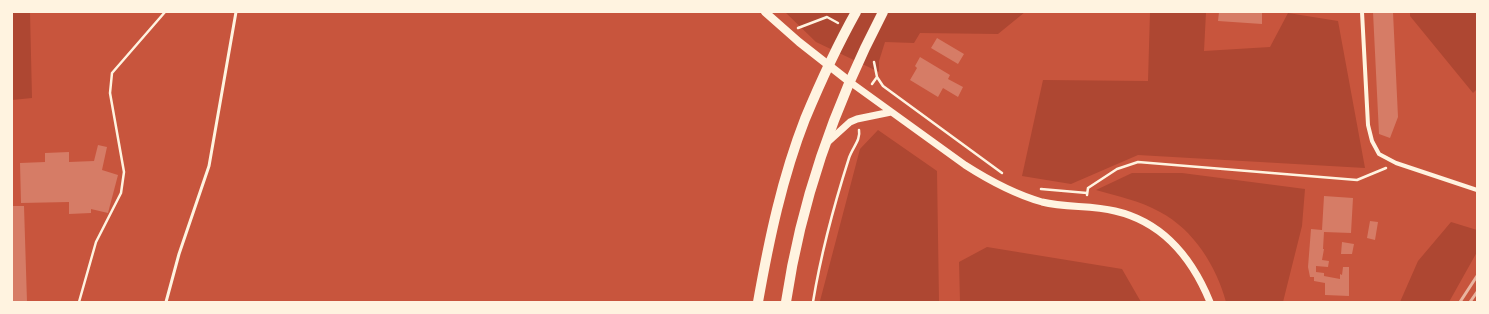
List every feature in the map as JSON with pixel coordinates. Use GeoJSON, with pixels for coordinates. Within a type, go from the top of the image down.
{"type":"FeatureCollection","features":[{"type":"Feature","properties":{"kind":"main road"},"geometry":{"type":"LineString","coordinates":[[765,12],[799,42],[850,82]]}},
{"type":"Feature","properties":{"kind":"main road"},"geometry":{"type":"LineString","coordinates":[[758,302],[773,224],[805,120],[856,12]]}},
{"type":"Feature","properties":{"kind":"main road"},"geometry":{"type":"LineString","coordinates":[[786,302],[802,225],[825,146],[850,82],[883,12]]}},
{"type":"Feature","properties":{"kind":"street"},"geometry":{"type":"LineString","coordinates":[[1362,12],[1368,125],[1372,141],[1379,154],[1396,163],[1477,190]]}},
{"type":"Feature","properties":{"kind":"street"},"geometry":{"type":"LineString","coordinates":[[850,82],[972,169],[1007,190],[1044,202],[1114,210],[1149,224],[1161,232],[1176,246],[1191,264],[1202,282],[1210,302]]}},
{"type":"Feature","properties":{"kind":"street"},"geometry":{"type":"LineString","coordinates":[[825,146],[844,126],[850,122],[857,119],[892,112]]}},
{"type":"Feature","properties":{"kind":"lane"},"geometry":{"type":"LineString","coordinates":[[166,302],[179,254],[209,166],[236,12]]}},
{"type":"Feature","properties":{"kind":"path"},"geometry":{"type":"LineString","coordinates":[[80,302],[96,242],[121,193],[124,172],[110,94],[112,73],[165,12]]}},
{"type":"Feature","properties":{"kind":"path"},"geometry":{"type":"LineString","coordinates":[[866,93],[877,77],[883,86],[1004,174]]}},
{"type":"Feature","properties":{"kind":"path"},"geometry":{"type":"LineString","coordinates":[[813,302],[825,245],[850,156],[860,136],[857,119]]}},
{"type":"Feature","properties":{"kind":"path"},"geometry":{"type":"LineString","coordinates":[[1084,207],[1088,188],[1117,169],[1138,162],[1357,180],[1396,163]]}},
{"type":"Feature","properties":{"kind":"path"},"geometry":{"type":"LineString","coordinates":[[1036,188],[1087,193]]}},
{"type":"Feature","properties":{"kind":"shaded area"},"geometry":{"type":"Polygon","coordinates":[[[12,12],[30,12],[32,98],[12,100],[12,12]]]}},
{"type":"Feature","properties":{"kind":"shaded area"},"geometry":{"type":"Polygon","coordinates":[[[785,12],[1025,12],[998,34],[920,33],[914,43],[885,42],[879,61],[879,72],[816,42],[785,12]]]}},
{"type":"Feature","properties":{"kind":"shaded area"},"geometry":{"type":"Polygon","coordinates":[[[1150,12],[1206,12],[1204,51],[1270,47],[1288,13],[1338,21],[1365,168],[1138,155],[1071,184],[1022,176],[1043,80],[1148,81],[1150,12]]]}},
{"type":"Feature","properties":{"kind":"shaded area"},"geometry":{"type":"Polygon","coordinates":[[[1410,12],[1477,12],[1477,89],[1473,93],[1410,16],[1410,12]]]}},
{"type":"Feature","properties":{"kind":"shaded area"},"geometry":{"type":"Polygon","coordinates":[[[878,130],[937,171],[939,302],[820,301],[860,149],[878,130]]]}},
{"type":"Feature","properties":{"kind":"shaded area"},"geometry":{"type":"Polygon","coordinates":[[[1132,173],[1182,173],[1305,189],[1302,226],[1283,302],[1226,302],[1210,262],[1193,239],[1183,229],[1153,208],[1129,199],[1096,190],[1132,173]]]}},
{"type":"Feature","properties":{"kind":"shaded area"},"geometry":{"type":"Polygon","coordinates":[[[1451,222],[1477,230],[1477,252],[1449,302],[1400,302],[1418,261],[1451,222]]]}},
{"type":"Feature","properties":{"kind":"shaded area"},"geometry":{"type":"Polygon","coordinates":[[[987,247],[1122,269],[1141,302],[960,302],[959,262],[987,247]]]}},
{"type":"Feature","properties":{"kind":"building"},"geometry":{"type":"Polygon","coordinates":[[[1219,12],[1262,12],[1262,24],[1218,21],[1219,12]]]}},
{"type":"Feature","properties":{"kind":"building"},"geometry":{"type":"Polygon","coordinates":[[[1373,12],[1393,12],[1398,117],[1390,138],[1379,134],[1373,12]]]}},
{"type":"Feature","properties":{"kind":"building"},"geometry":{"type":"Polygon","coordinates":[[[937,38],[964,54],[958,64],[931,48],[937,38]]]}},
{"type":"Feature","properties":{"kind":"building"},"geometry":{"type":"Polygon","coordinates":[[[920,57],[950,75],[948,79],[963,87],[958,97],[943,88],[938,97],[910,80],[917,68],[915,66],[920,57]]]}},
{"type":"Feature","properties":{"kind":"building"},"geometry":{"type":"Polygon","coordinates":[[[98,145],[107,147],[102,170],[118,175],[108,213],[91,209],[91,213],[69,214],[69,202],[21,203],[20,163],[45,162],[45,153],[69,152],[69,162],[94,161],[98,145]]]}},
{"type":"Feature","properties":{"kind":"building"},"geometry":{"type":"Polygon","coordinates":[[[1324,196],[1353,198],[1351,233],[1324,232],[1324,249],[1322,260],[1329,261],[1328,267],[1316,266],[1316,272],[1324,273],[1324,276],[1340,279],[1340,274],[1342,275],[1343,267],[1349,267],[1349,296],[1325,295],[1325,283],[1314,281],[1314,277],[1310,277],[1308,267],[1311,229],[1322,230],[1324,196]]]}},
{"type":"Feature","properties":{"kind":"building"},"geometry":{"type":"Polygon","coordinates":[[[12,206],[24,206],[27,302],[12,302],[12,206]]]}},
{"type":"Feature","properties":{"kind":"building"},"geometry":{"type":"Polygon","coordinates":[[[1370,221],[1378,222],[1375,240],[1367,238],[1370,221]]]}},
{"type":"Feature","properties":{"kind":"building"},"geometry":{"type":"Polygon","coordinates":[[[1342,242],[1354,244],[1352,254],[1341,254],[1342,242]]]}},
{"type":"Feature","properties":{"kind":"railway"},"geometry":{"type":"LineString","coordinates":[[1460,302],[1477,276]]}},
{"type":"Feature","properties":{"kind":"railway"},"geometry":{"type":"LineString","coordinates":[[1470,302],[1477,292]]}}]}
